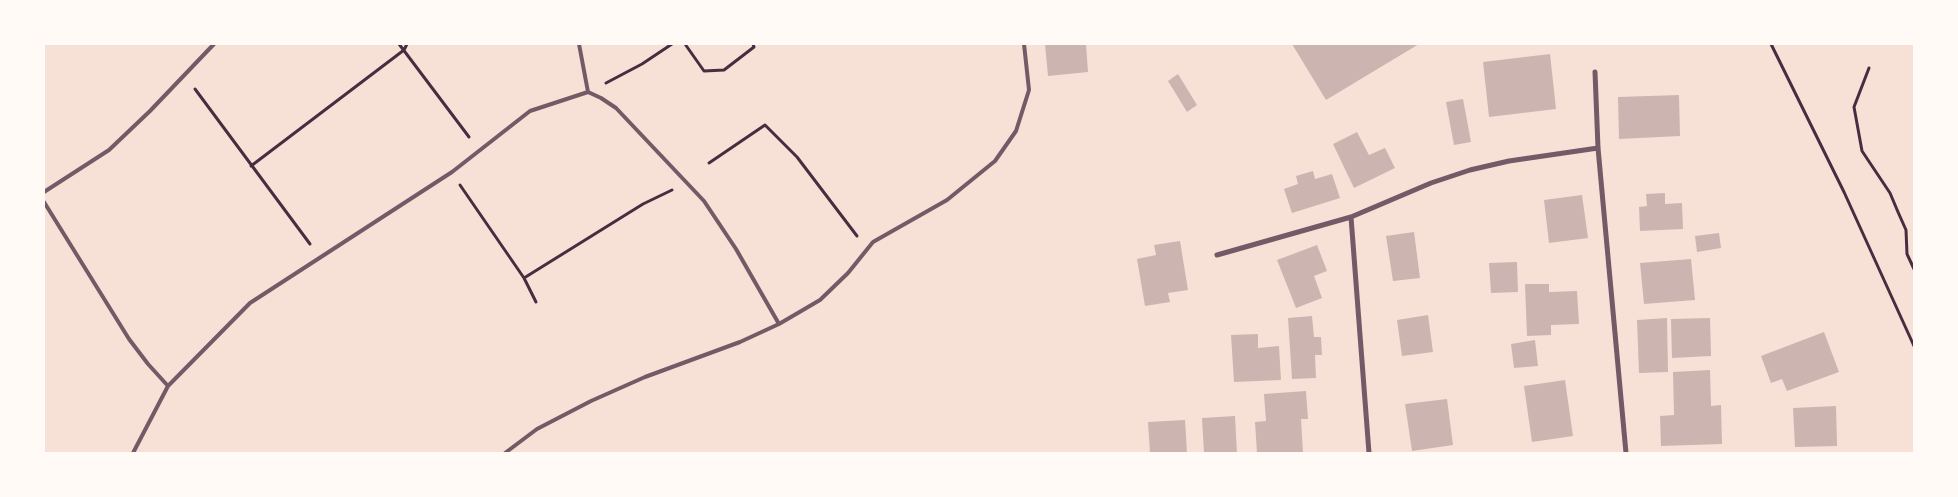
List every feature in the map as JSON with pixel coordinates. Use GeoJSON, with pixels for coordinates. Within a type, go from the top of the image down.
{"type":"FeatureCollection","features":[{"type":"Feature","properties":{"kind":"street"},"geometry":{"type":"LineString","coordinates":[[1595,72],[1598,148],[1626,453]]}},
{"type":"Feature","properties":{"kind":"street"},"geometry":{"type":"LineString","coordinates":[[1216,255],[1351,217],[1432,183],[1470,170],[1509,161],[1598,148]]}},
{"type":"Feature","properties":{"kind":"street"},"geometry":{"type":"LineString","coordinates":[[1351,217],[1369,453]]}},
{"type":"Feature","properties":{"kind":"lane"},"geometry":{"type":"LineString","coordinates":[[44,192],[109,150],[214,44]]}},
{"type":"Feature","properties":{"kind":"lane"},"geometry":{"type":"LineString","coordinates":[[579,44],[588,92]]}},
{"type":"Feature","properties":{"kind":"lane"},"geometry":{"type":"LineString","coordinates":[[505,453],[536,430],[590,401],[645,377],[740,342],[779,324],[820,300],[848,273],[873,242],[947,200],[996,161],[1016,131],[1029,90],[1024,44]]}},
{"type":"Feature","properties":{"kind":"lane"},"geometry":{"type":"LineString","coordinates":[[133,453],[168,386],[250,303],[452,172],[530,111],[588,92],[602,98],[616,108],[704,202],[736,249],[779,324]]}},
{"type":"Feature","properties":{"kind":"lane"},"geometry":{"type":"LineString","coordinates":[[44,202],[129,339],[168,386]]}},
{"type":"Feature","properties":{"kind":"path"},"geometry":{"type":"LineString","coordinates":[[399,44],[480,152]]}},
{"type":"Feature","properties":{"kind":"path"},"geometry":{"type":"LineString","coordinates":[[251,166],[404,50],[407,44]]}},
{"type":"Feature","properties":{"kind":"path"},"geometry":{"type":"LineString","coordinates":[[588,92],[642,64],[672,44]]}},
{"type":"Feature","properties":{"kind":"path"},"geometry":{"type":"LineString","coordinates":[[685,44],[704,72],[724,70],[754,47],[753,44]]}},
{"type":"Feature","properties":{"kind":"path"},"geometry":{"type":"LineString","coordinates":[[1770,44],[1848,201],[1914,346]]}},
{"type":"Feature","properties":{"kind":"path"},"geometry":{"type":"LineString","coordinates":[[1869,68],[1854,107],[1862,151],[1890,193],[1906,230],[1907,254],[1914,270]]}},
{"type":"Feature","properties":{"kind":"path"},"geometry":{"type":"LineString","coordinates":[[184,75],[320,256]]}},
{"type":"Feature","properties":{"kind":"path"},"geometry":{"type":"LineString","coordinates":[[709,163],[765,125],[797,156],[833,206],[868,248]]}},
{"type":"Feature","properties":{"kind":"path"},"geometry":{"type":"LineString","coordinates":[[452,172],[524,278],[536,302]]}},
{"type":"Feature","properties":{"kind":"path"},"geometry":{"type":"LineString","coordinates":[[524,278],[643,204],[688,183]]}},
{"type":"Feature","properties":{"kind":"building"},"geometry":{"type":"Polygon","coordinates":[[[1045,44],[1086,44],[1088,72],[1048,76],[1045,44]]]}},
{"type":"Feature","properties":{"kind":"building"},"geometry":{"type":"Polygon","coordinates":[[[1292,44],[1419,44],[1326,100],[1292,44]]]}},
{"type":"Feature","properties":{"kind":"building"},"geometry":{"type":"Polygon","coordinates":[[[1550,54],[1556,109],[1489,117],[1483,62],[1550,54]]]}},
{"type":"Feature","properties":{"kind":"building"},"geometry":{"type":"Polygon","coordinates":[[[1178,74],[1197,105],[1187,112],[1168,81],[1178,74]]]}},
{"type":"Feature","properties":{"kind":"building"},"geometry":{"type":"Polygon","coordinates":[[[1679,95],[1680,136],[1619,139],[1618,97],[1679,95]]]}},
{"type":"Feature","properties":{"kind":"building"},"geometry":{"type":"Polygon","coordinates":[[[1463,99],[1471,142],[1454,145],[1446,102],[1463,99]]]}},
{"type":"Feature","properties":{"kind":"building"},"geometry":{"type":"Polygon","coordinates":[[[1357,132],[1369,155],[1385,148],[1395,168],[1354,188],[1333,144],[1357,132]]]}},
{"type":"Feature","properties":{"kind":"building"},"geometry":{"type":"Polygon","coordinates":[[[1313,171],[1315,179],[1332,174],[1340,198],[1292,213],[1284,189],[1298,184],[1296,176],[1313,171]]]}},
{"type":"Feature","properties":{"kind":"building"},"geometry":{"type":"Polygon","coordinates":[[[1665,193],[1665,204],[1682,203],[1683,229],[1640,231],[1639,207],[1647,206],[1646,194],[1665,193]]]}},
{"type":"Feature","properties":{"kind":"building"},"geometry":{"type":"Polygon","coordinates":[[[1582,195],[1588,238],[1549,243],[1544,200],[1582,195]]]}},
{"type":"Feature","properties":{"kind":"building"},"geometry":{"type":"Polygon","coordinates":[[[1414,232],[1420,278],[1393,281],[1386,236],[1414,232]]]}},
{"type":"Feature","properties":{"kind":"building"},"geometry":{"type":"Polygon","coordinates":[[[1719,233],[1721,248],[1697,252],[1695,236],[1719,233]]]}},
{"type":"Feature","properties":{"kind":"building"},"geometry":{"type":"Polygon","coordinates":[[[1180,241],[1188,290],[1168,293],[1170,302],[1145,306],[1137,259],[1156,255],[1154,245],[1180,241]]]}},
{"type":"Feature","properties":{"kind":"building"},"geometry":{"type":"Polygon","coordinates":[[[1317,245],[1327,271],[1314,276],[1322,298],[1296,308],[1277,260],[1317,245]]]}},
{"type":"Feature","properties":{"kind":"building"},"geometry":{"type":"Polygon","coordinates":[[[1691,259],[1695,300],[1644,304],[1640,263],[1691,259]]]}},
{"type":"Feature","properties":{"kind":"building"},"geometry":{"type":"Polygon","coordinates":[[[1517,262],[1518,292],[1491,293],[1489,263],[1517,262]]]}},
{"type":"Feature","properties":{"kind":"building"},"geometry":{"type":"Polygon","coordinates":[[[1525,284],[1549,284],[1549,292],[1577,291],[1579,324],[1551,325],[1551,335],[1527,336],[1525,284]]]}},
{"type":"Feature","properties":{"kind":"building"},"geometry":{"type":"Polygon","coordinates":[[[1428,315],[1433,352],[1402,356],[1397,320],[1428,315]]]}},
{"type":"Feature","properties":{"kind":"building"},"geometry":{"type":"Polygon","coordinates":[[[1312,316],[1314,337],[1321,337],[1322,355],[1315,355],[1316,378],[1292,379],[1288,318],[1312,316]]]}},
{"type":"Feature","properties":{"kind":"building"},"geometry":{"type":"Polygon","coordinates":[[[1667,318],[1668,372],[1639,373],[1637,320],[1667,318]]]}},
{"type":"Feature","properties":{"kind":"building"},"geometry":{"type":"Polygon","coordinates":[[[1710,318],[1711,356],[1672,358],[1671,319],[1710,318]]]}},
{"type":"Feature","properties":{"kind":"building"},"geometry":{"type":"Polygon","coordinates":[[[1824,332],[1839,372],[1787,391],[1782,379],[1771,383],[1761,356],[1824,332]]]}},
{"type":"Feature","properties":{"kind":"building"},"geometry":{"type":"Polygon","coordinates":[[[1258,334],[1258,348],[1279,346],[1281,380],[1234,382],[1231,335],[1258,334]]]}},
{"type":"Feature","properties":{"kind":"building"},"geometry":{"type":"Polygon","coordinates":[[[1535,340],[1538,366],[1514,368],[1511,344],[1535,340]]]}},
{"type":"Feature","properties":{"kind":"building"},"geometry":{"type":"Polygon","coordinates":[[[1710,370],[1711,406],[1721,405],[1722,444],[1661,446],[1660,416],[1674,415],[1673,372],[1710,370]]]}},
{"type":"Feature","properties":{"kind":"building"},"geometry":{"type":"Polygon","coordinates":[[[1565,380],[1573,436],[1532,442],[1524,386],[1565,380]]]}},
{"type":"Feature","properties":{"kind":"building"},"geometry":{"type":"Polygon","coordinates":[[[1306,391],[1308,419],[1301,419],[1303,453],[1257,453],[1255,422],[1266,421],[1264,394],[1306,391]]]}},
{"type":"Feature","properties":{"kind":"building"},"geometry":{"type":"Polygon","coordinates":[[[1447,399],[1453,445],[1412,451],[1405,404],[1447,399]]]}},
{"type":"Feature","properties":{"kind":"building"},"geometry":{"type":"Polygon","coordinates":[[[1836,406],[1837,446],[1795,447],[1793,408],[1836,406]]]}},
{"type":"Feature","properties":{"kind":"building"},"geometry":{"type":"Polygon","coordinates":[[[1235,416],[1237,453],[1204,453],[1202,418],[1235,416]]]}},
{"type":"Feature","properties":{"kind":"building"},"geometry":{"type":"Polygon","coordinates":[[[1185,420],[1187,453],[1150,453],[1148,422],[1185,420]]]}}]}
